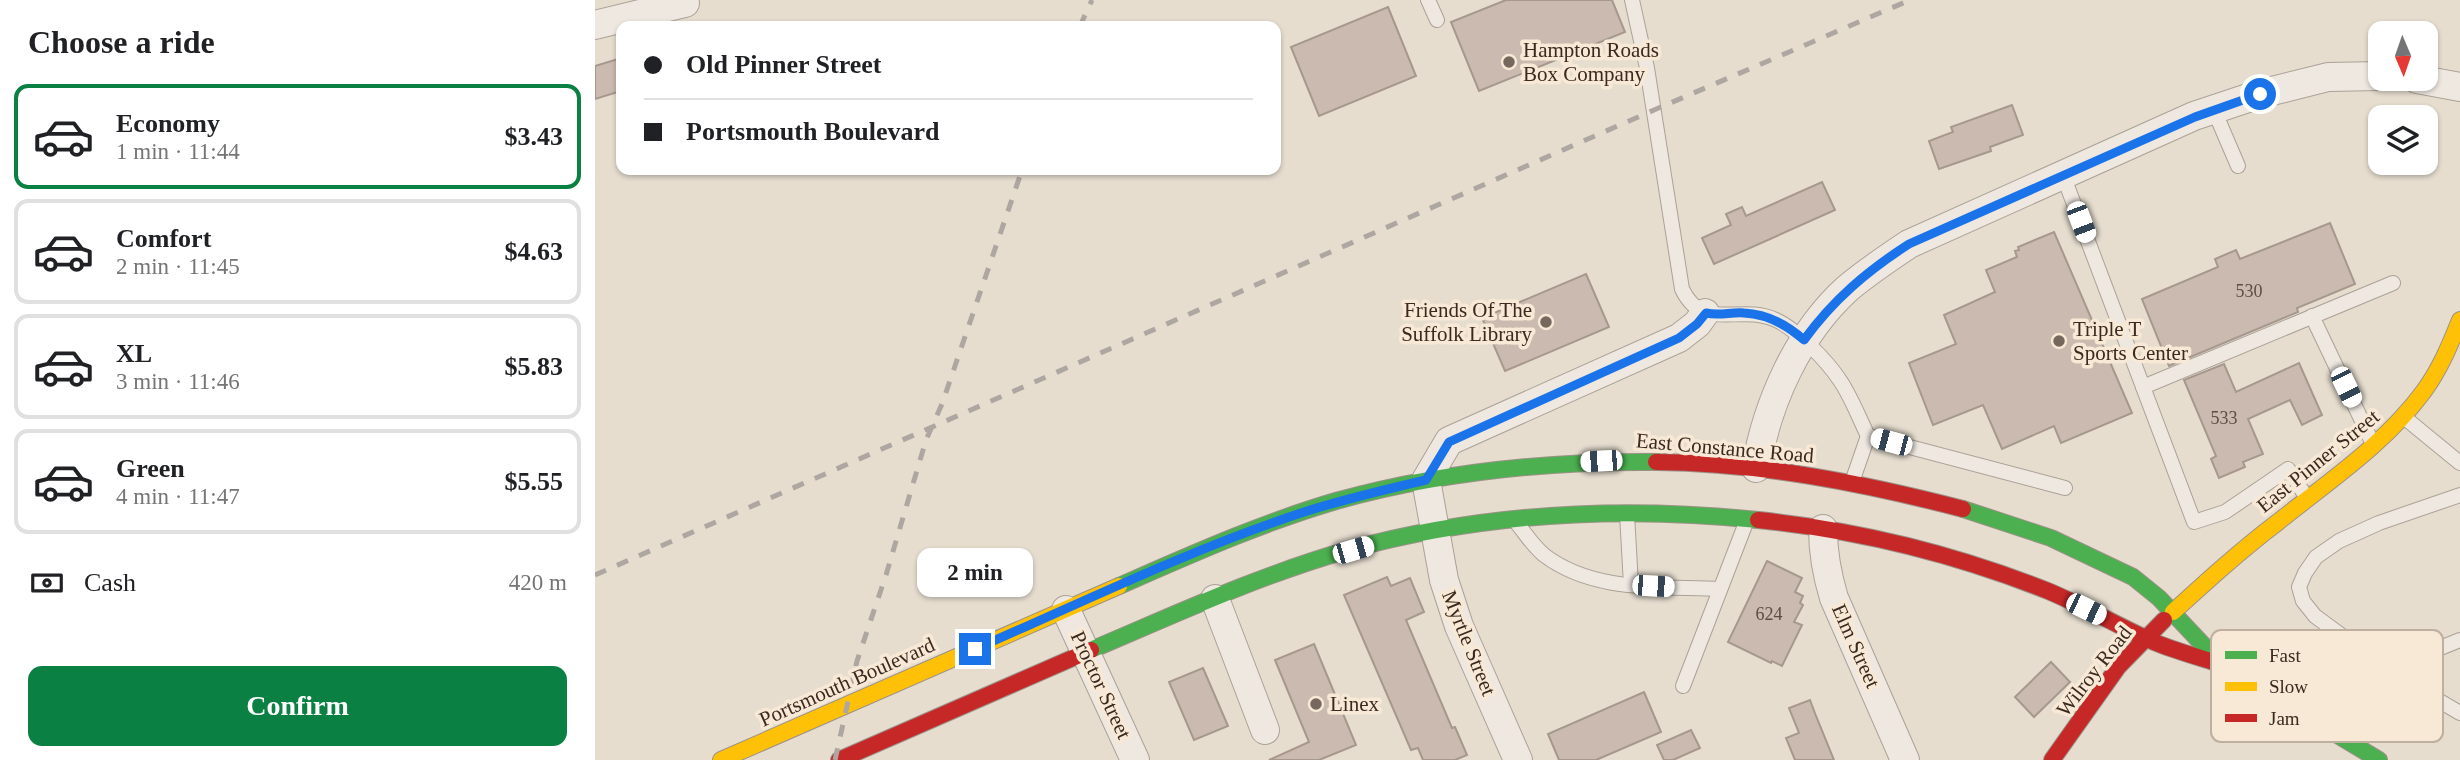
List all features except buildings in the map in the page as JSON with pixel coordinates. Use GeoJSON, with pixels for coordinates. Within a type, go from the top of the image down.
{"type":"FeatureCollection","features":[{"type":"Feature","properties":{"kind":"main road","name":"East Pinner Street"},"geometry":{"type":"LineString","coordinates":[[2173,612],[2257,537],[2308,500],[2374,446],[2404,417],[2438,370],[2460,320]]}},
{"type":"Feature","properties":{"kind":"main road","name":"East Constance Road"},"geometry":{"type":"LineString","coordinates":[[1066,610],[1271,523],[1369,493],[1426,480],[1554,463],[1625,460],[1756,468],[1852,484],[1968,510],[2075,548],[2127,574],[2147,587],[2211,651]]}},
{"type":"Feature","properties":{"kind":"main road","name":"East Constance Road"},"geometry":{"type":"LineString","coordinates":[[1086,653],[1302,565],[1378,542],[1512,518],[1627,513],[1748,519],[1823,529],[1917,548],[1989,570],[2066,599],[2146,638],[2211,661]]}},
{"type":"Feature","properties":{"kind":"main road","name":"Portsmouth Boulevard"},"geometry":{"type":"LineString","coordinates":[[721,760],[1066,610]]}},
{"type":"Feature","properties":{"kind":"main road","name":"Wilroy Road"},"geometry":{"type":"LineString","coordinates":[[2052,760],[2119,667],[2173,612]]}},
{"type":"Feature","properties":{"kind":"main road"},"geometry":{"type":"LineString","coordinates":[[839,760],[1086,653]]}},
{"type":"Feature","properties":{"kind":"main road","name":"East Constance Road"},"geometry":{"type":"LineString","coordinates":[[2349,742],[2379,760]]}},
{"type":"Feature","properties":{"kind":"street"},"geometry":{"type":"LineString","coordinates":[[595,24],[685,3]]}},
{"type":"Feature","properties":{"kind":"street"},"geometry":{"type":"LineString","coordinates":[[1756,468],[1767,422],[1787,372],[1804,340],[1846,290],[1876,265],[1909,244],[2214,110],[2260,94],[2328,77],[2368,76]]}},
{"type":"Feature","properties":{"kind":"street"},"geometry":{"type":"LineString","coordinates":[[2438,83],[2460,87]]}},
{"type":"Feature","properties":{"kind":"street"},"geometry":{"type":"LineString","coordinates":[[1426,480],[1449,442],[1679,338],[1706,313]]}},
{"type":"Feature","properties":{"kind":"street","name":"Myrtle Street"},"geometry":{"type":"LineString","coordinates":[[1426,480],[1444,580],[1459,626],[1518,760]]}},
{"type":"Feature","properties":{"kind":"street","name":"Elm Street"},"geometry":{"type":"LineString","coordinates":[[1823,529],[1827,577],[1905,760]]}},
{"type":"Feature","properties":{"kind":"street"},"geometry":{"type":"LineString","coordinates":[[1215,599],[1265,730]]}},
{"type":"Feature","properties":{"kind":"street","name":"Proctor Street"},"geometry":{"type":"LineString","coordinates":[[1066,610],[1135,760]]}},
{"type":"Feature","properties":{"kind":"lane"},"geometry":{"type":"LineString","coordinates":[[1429,0],[1437,20]]}},
{"type":"Feature","properties":{"kind":"lane"},"geometry":{"type":"LineString","coordinates":[[1632,0],[1647,68],[1682,289],[1688,301],[1706,313],[1743,313],[1776,320],[1804,340],[1839,378],[1868,436],[1852,484]]}},
{"type":"Feature","properties":{"kind":"lane"},"geometry":{"type":"LineString","coordinates":[[2214,110],[2238,166]]}},
{"type":"Feature","properties":{"kind":"lane"},"geometry":{"type":"LineString","coordinates":[[2063,176],[2194,522],[2225,512],[2288,469],[2308,500]]}},
{"type":"Feature","properties":{"kind":"lane"},"geometry":{"type":"LineString","coordinates":[[2143,387],[2393,283]]}},
{"type":"Feature","properties":{"kind":"lane"},"geometry":{"type":"LineString","coordinates":[[2312,316],[2374,446]]}},
{"type":"Feature","properties":{"kind":"lane"},"geometry":{"type":"LineString","coordinates":[[2404,417],[2460,463]]}},
{"type":"Feature","properties":{"kind":"lane"},"geometry":{"type":"LineString","coordinates":[[1868,436],[2065,488]]}},
{"type":"Feature","properties":{"kind":"lane"},"geometry":{"type":"LineString","coordinates":[[2334,630],[2315,616],[2303,601],[2299,587],[2316,557],[2339,541],[2379,523],[2460,495]]}},
{"type":"Feature","properties":{"kind":"lane"},"geometry":{"type":"LineString","coordinates":[[1627,513],[1631,584]]}},
{"type":"Feature","properties":{"kind":"lane"},"geometry":{"type":"LineString","coordinates":[[1512,518],[1542,554],[1568,570],[1595,580],[1720,589]]}},
{"type":"Feature","properties":{"kind":"lane"},"geometry":{"type":"LineString","coordinates":[[1683,686],[1748,519]]}},
{"type":"Feature","properties":{"kind":"lane"},"geometry":{"type":"LineString","coordinates":[[2443,647],[2460,640]]}},
{"type":"Feature","properties":{"kind":"lane"},"geometry":{"type":"LineString","coordinates":[[2443,703],[2460,713]]}},
{"type":"Feature","properties":{"kind":"railway"},"geometry":{"type":"LineString","coordinates":[[1082,21],[1092,0]]}},
{"type":"Feature","properties":{"kind":"railway"},"geometry":{"type":"LineString","coordinates":[[595,575],[1910,0]]}},
{"type":"Feature","properties":{"kind":"railway"},"geometry":{"type":"LineString","coordinates":[[835,760],[857,661],[926,440],[942,404],[1020,175]]}},
{"type":"Feature","properties":{"kind":"traffic: fast"},"geometry":{"type":"LineString","coordinates":[[1119,586],[1280,519],[1375,491],[1495,470],[1656,462]]}},
{"type":"Feature","properties":{"kind":"traffic: fast"},"geometry":{"type":"LineString","coordinates":[[1963,509],[2051,538],[2133,577],[2159,598],[2211,653]]}},
{"type":"Feature","properties":{"kind":"traffic: fast"},"geometry":{"type":"LineString","coordinates":[[1091,650],[1218,596],[1315,560],[1398,538],[1449,528],[1552,516],[1603,514],[1758,520]]}},
{"type":"Feature","properties":{"kind":"traffic: fast"},"geometry":{"type":"LineString","coordinates":[[2349,742],[2379,760]]}},
{"type":"Feature","properties":{"kind":"traffic: slow"},"geometry":{"type":"LineString","coordinates":[[2173,612],[2237,555],[2392,428],[2430,383],[2460,320]]}},
{"type":"Feature","properties":{"kind":"traffic: slow"},"geometry":{"type":"LineString","coordinates":[[721,760],[1119,586]]}},
{"type":"Feature","properties":{"kind":"traffic: jam"},"geometry":{"type":"LineString","coordinates":[[1656,462],[1772,470],[1887,491],[1963,509]]}},
{"type":"Feature","properties":{"kind":"traffic: jam"},"geometry":{"type":"LineString","coordinates":[[1758,520],[1869,537],[1977,566],[2048,591],[2154,642],[2211,661]]}},
{"type":"Feature","properties":{"kind":"traffic: jam"},"geometry":{"type":"LineString","coordinates":[[2052,760],[2118,667],[2164,620]]}},
{"type":"Feature","properties":{"kind":"traffic: jam"},"geometry":{"type":"LineString","coordinates":[[839,760],[1091,650]]}},
{"type":"Feature","properties":{"kind":"place","name":"Hampton Roads Box Company"},"geometry":{"type":"Point","coordinates":[1509,62]}},
{"type":"Feature","properties":{"kind":"place","name":"Friends Of The Suffolk Library"},"geometry":{"type":"Point","coordinates":[1546,322]}},
{"type":"Feature","properties":{"kind":"place","name":"Triple T Sports Center"},"geometry":{"type":"Point","coordinates":[2059,341]}},
{"type":"Feature","properties":{"kind":"place","name":"Linex"},"geometry":{"type":"Point","coordinates":[1316,704]}},
{"type":"Feature","properties":{"kind":"route"},"geometry":{"type":"LineString","coordinates":[[975,649],[1271,523],[1369,493],[1426,480],[1449,442],[1679,338],[1706,313],[1760,315],[1776,320],[1804,340],[1846,290],[1876,265],[1909,244],[2131,144],[2260,94]]}}]}
